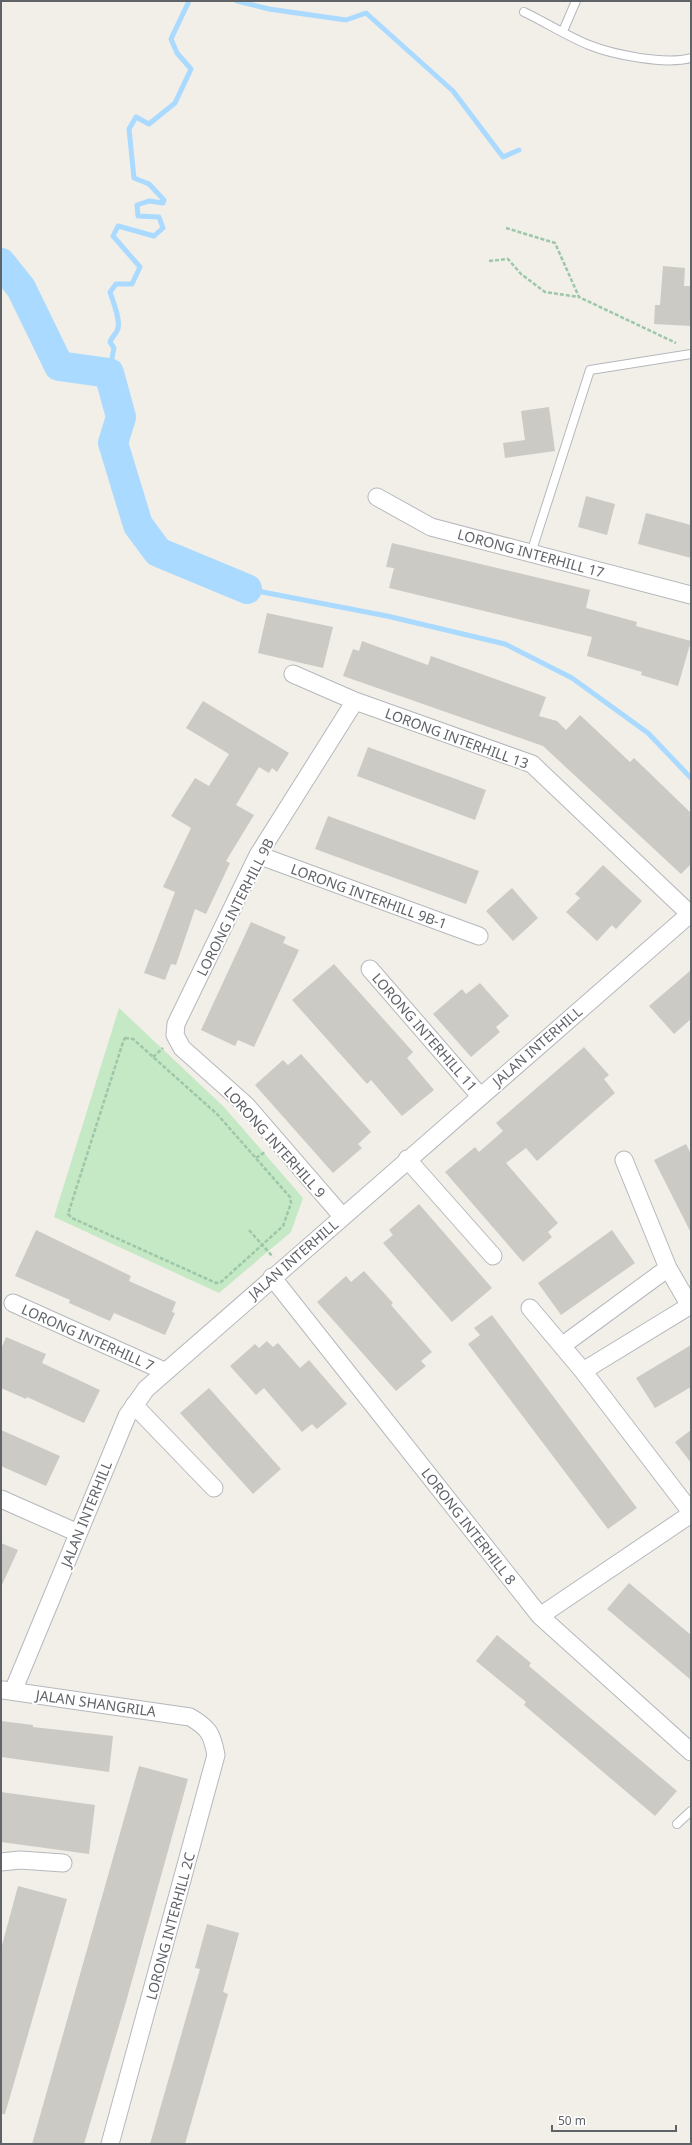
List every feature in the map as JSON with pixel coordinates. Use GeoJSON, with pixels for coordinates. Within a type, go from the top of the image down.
{"type":"FeatureCollection","features":[{"type":"Feature","properties":{"kind":"street","name":"LORONG INTERHILL 17"},"geometry":{"type":"LineString","coordinates":[[377,497],[431,527],[691,595]]}},
{"type":"Feature","properties":{"kind":"street","name":"LORONG INTERHILL 13"},"geometry":{"type":"LineString","coordinates":[[293,674],[355,701],[532,764],[690,913]]}},
{"type":"Feature","properties":{"kind":"street","name":"LORONG INTERHILL 9B"},"geometry":{"type":"LineString","coordinates":[[175,1035],[176,1024],[258,856],[355,701]]}},
{"type":"Feature","properties":{"kind":"street","name":"LORONG INTERHILL 9B-1"},"geometry":{"type":"LineString","coordinates":[[258,856],[479,936]]}},
{"type":"Feature","properties":{"kind":"street","name":"JALAN INTERHILL"},"geometry":{"type":"LineString","coordinates":[[7,1691],[78,1533],[127,1416],[146,1389],[164,1371],[277,1272],[690,913]]}},
{"type":"Feature","properties":{"kind":"street","name":"LORONG INTERHILL 11"},"geometry":{"type":"LineString","coordinates":[[370,969],[480,1096]]}},
{"type":"Feature","properties":{"kind":"street","name":"LORONG INTERHILL 9"},"geometry":{"type":"LineString","coordinates":[[175,1035],[182,1048],[246,1105],[342,1216]]}},
{"type":"Feature","properties":{"kind":"street"},"geometry":{"type":"LineString","coordinates":[[408,1159],[493,1256]]}},
{"type":"Feature","properties":{"kind":"street"},"geometry":{"type":"LineString","coordinates":[[583,1371],[690,1306],[668,1268],[624,1160]]}},
{"type":"Feature","properties":{"kind":"street"},"geometry":{"type":"LineString","coordinates":[[563,1345],[668,1268]]}},
{"type":"Feature","properties":{"kind":"street","name":"LORONG INTERHILL 8"},"geometry":{"type":"LineString","coordinates":[[277,1272],[540,1616],[691,1752]]}},
{"type":"Feature","properties":{"kind":"street","name":"LORONG INTERHILL 7"},"geometry":{"type":"LineString","coordinates":[[13,1303],[164,1371]]}},
{"type":"Feature","properties":{"kind":"street"},"geometry":{"type":"LineString","coordinates":[[530,1308],[563,1345],[691,1513],[540,1616]]}},
{"type":"Feature","properties":{"kind":"street"},"geometry":{"type":"LineString","coordinates":[[134,1405],[214,1488]]}},
{"type":"Feature","properties":{"kind":"street"},"geometry":{"type":"LineString","coordinates":[[1,1499],[78,1533]]}},
{"type":"Feature","properties":{"kind":"street","name":"JALAN SHANGRILA"},"geometry":{"type":"LineString","coordinates":[[7,1691],[190,1717]]}},
{"type":"Feature","properties":{"kind":"street","name":"LORONG INTERHILL 2C"},"geometry":{"type":"LineString","coordinates":[[110,2144],[216,1755],[213,1737],[205,1726],[190,1717]]}},
{"type":"Feature","properties":{"kind":"street"},"geometry":{"type":"LineString","coordinates":[[1,1862],[20,1860],[63,1863]]}},
{"type":"Feature","properties":{"kind":"lane"},"geometry":{"type":"LineString","coordinates":[[563,31],[576,1]]}},
{"type":"Feature","properties":{"kind":"lane"},"geometry":{"type":"LineString","coordinates":[[524,12],[590,46],[645,59],[673,61],[691,58]]}},
{"type":"Feature","properties":{"kind":"lane"},"geometry":{"type":"LineString","coordinates":[[531,553],[590,370],[691,354]]}},
{"type":"Feature","properties":{"kind":"lane"},"geometry":{"type":"LineString","coordinates":[[676,1824],[691,1811]]}},
{"type":"Feature","properties":{"kind":"path"},"geometry":{"type":"LineString","coordinates":[[506,228],[555,243],[579,297]]}},
{"type":"Feature","properties":{"kind":"path"},"geometry":{"type":"LineString","coordinates":[[489,261],[508,259],[521,274],[545,292],[579,297],[677,344]]}},
{"type":"Feature","properties":{"kind":"path"},"geometry":{"type":"LineString","coordinates":[[125,1038],[133,1039],[217,1114],[290,1197],[291,1203],[283,1226],[262,1245],[221,1282],[216,1283],[70,1216],[68,1211],[122,1042],[125,1038]]}},
{"type":"Feature","properties":{"kind":"path"},"geometry":{"type":"LineString","coordinates":[[249,1230],[262,1245],[277,1272]]}},
{"type":"Feature","properties":{"kind":"green space"},"geometry":{"type":"Polygon","coordinates":[[[119,1008],[224,1107],[303,1198],[291,1232],[219,1293],[54,1217],[119,1008]]]}},
{"type":"Feature","properties":{"kind":"building"},"geometry":{"type":"Polygon","coordinates":[[[663,266],[685,268],[684,286],[691,286],[691,326],[654,324],[655,305],[660,305],[663,266]]]}},
{"type":"Feature","properties":{"kind":"building"},"geometry":{"type":"Polygon","coordinates":[[[549,407],[555,451],[505,458],[503,443],[525,440],[521,411],[549,407]]]}},
{"type":"Feature","properties":{"kind":"building"},"geometry":{"type":"Polygon","coordinates":[[[586,496],[615,504],[607,535],[578,527],[586,496]]]}},
{"type":"Feature","properties":{"kind":"building"},"geometry":{"type":"Polygon","coordinates":[[[646,513],[691,525],[691,558],[638,544],[646,513]]]}},
{"type":"Feature","properties":{"kind":"building"},"geometry":{"type":"Polygon","coordinates":[[[392,543],[590,590],[586,608],[637,622],[636,626],[691,641],[678,686],[641,675],[642,672],[587,656],[592,637],[389,588],[394,568],[386,567],[392,543]]]}},
{"type":"Feature","properties":{"kind":"building"},"geometry":{"type":"Polygon","coordinates":[[[267,613],[333,627],[323,668],[258,653],[267,613]]]}},
{"type":"Feature","properties":{"kind":"building"},"geometry":{"type":"Polygon","coordinates":[[[362,641],[428,665],[431,656],[546,697],[539,716],[557,721],[566,730],[580,715],[630,762],[634,758],[691,813],[691,864],[681,874],[543,746],[343,676],[353,649],[359,651],[362,641]]]}},
{"type":"Feature","properties":{"kind":"building"},"geometry":{"type":"Polygon","coordinates":[[[203,701],[289,753],[277,772],[272,768],[269,773],[259,767],[236,805],[254,815],[226,861],[230,863],[206,914],[195,909],[176,965],[171,964],[165,980],[144,973],[175,892],[163,887],[191,828],[171,816],[195,778],[209,786],[229,754],[186,728],[203,701]]]}},
{"type":"Feature","properties":{"kind":"building"},"geometry":{"type":"Polygon","coordinates":[[[368,747],[486,790],[475,820],[357,776],[368,747]]]}},
{"type":"Feature","properties":{"kind":"building"},"geometry":{"type":"Polygon","coordinates":[[[328,816],[479,871],[466,904],[315,849],[328,816]]]}},
{"type":"Feature","properties":{"kind":"building"},"geometry":{"type":"Polygon","coordinates":[[[603,865],[642,901],[616,929],[612,925],[597,941],[566,912],[580,898],[575,894],[603,865]]]}},
{"type":"Feature","properties":{"kind":"building"},"geometry":{"type":"Polygon","coordinates":[[[512,888],[538,918],[513,941],[486,911],[512,888]]]}},
{"type":"Feature","properties":{"kind":"building"},"geometry":{"type":"Polygon","coordinates":[[[251,922],[286,937],[283,943],[299,950],[254,1047],[238,1040],[235,1046],[201,1030],[251,922]]]}},
{"type":"Feature","properties":{"kind":"building"},"geometry":{"type":"Polygon","coordinates":[[[334,964],[413,1052],[407,1058],[434,1090],[402,1116],[371,1080],[367,1084],[292,1000],[334,964]]]}},
{"type":"Feature","properties":{"kind":"building"},"geometry":{"type":"Polygon","coordinates":[[[691,970],[691,1019],[674,1034],[649,1006],[691,970]]]}},
{"type":"Feature","properties":{"kind":"building"},"geometry":{"type":"Polygon","coordinates":[[[480,983],[509,1016],[496,1027],[500,1032],[471,1057],[433,1014],[462,989],[466,994],[480,983]]]}},
{"type":"Feature","properties":{"kind":"building"},"geometry":{"type":"Polygon","coordinates":[[[584,1047],[609,1075],[604,1079],[615,1093],[537,1161],[526,1148],[506,1163],[558,1223],[548,1232],[552,1237],[523,1262],[445,1172],[475,1147],[479,1152],[503,1131],[496,1123],[584,1047]]]}},
{"type":"Feature","properties":{"kind":"building"},"geometry":{"type":"Polygon","coordinates":[[[301,1054],[371,1132],[358,1144],[362,1148],[333,1173],[255,1085],[283,1060],[288,1065],[301,1054]]]}},
{"type":"Feature","properties":{"kind":"building"},"geometry":{"type":"Polygon","coordinates":[[[686,1144],[691,1154],[691,1233],[654,1160],[686,1144]]]}},
{"type":"Feature","properties":{"kind":"building"},"geometry":{"type":"Polygon","coordinates":[[[419,1204],[492,1288],[452,1322],[383,1243],[393,1235],[389,1230],[419,1204]]]}},
{"type":"Feature","properties":{"kind":"building"},"geometry":{"type":"Polygon","coordinates":[[[36,1230],[131,1276],[129,1281],[176,1302],[172,1312],[175,1313],[165,1335],[114,1313],[110,1321],[69,1303],[70,1300],[15,1276],[36,1230]]]}},
{"type":"Feature","properties":{"kind":"building"},"geometry":{"type":"Polygon","coordinates":[[[612,1230],[635,1263],[561,1315],[538,1283],[612,1230]]]}},
{"type":"Feature","properties":{"kind":"building"},"geometry":{"type":"Polygon","coordinates":[[[364,1271],[393,1303],[391,1305],[432,1352],[421,1361],[426,1366],[396,1391],[317,1302],[346,1276],[351,1282],[364,1271]]]}},
{"type":"Feature","properties":{"kind":"building"},"geometry":{"type":"Polygon","coordinates":[[[492,1315],[637,1508],[608,1529],[468,1344],[480,1335],[474,1328],[492,1315]]]}},
{"type":"Feature","properties":{"kind":"building"},"geometry":{"type":"Polygon","coordinates":[[[6,1337],[46,1354],[42,1363],[100,1390],[84,1423],[27,1397],[26,1399],[1,1388],[1,1349],[6,1337]]]}},
{"type":"Feature","properties":{"kind":"building"},"geometry":{"type":"Polygon","coordinates":[[[267,1341],[273,1347],[278,1343],[300,1368],[309,1360],[347,1404],[317,1429],[312,1424],[302,1432],[264,1388],[256,1395],[230,1366],[255,1344],[259,1348],[267,1341]]]}},
{"type":"Feature","properties":{"kind":"building"},"geometry":{"type":"Polygon","coordinates":[[[691,1345],[691,1387],[655,1408],[636,1378],[691,1345]]]}},
{"type":"Feature","properties":{"kind":"building"},"geometry":{"type":"Polygon","coordinates":[[[209,1388],[281,1469],[253,1494],[180,1413],[209,1388]]]}},
{"type":"Feature","properties":{"kind":"building"},"geometry":{"type":"Polygon","coordinates":[[[1,1430],[60,1456],[46,1486],[1,1466],[1,1430]]]}},
{"type":"Feature","properties":{"kind":"building"},"geometry":{"type":"Polygon","coordinates":[[[691,1430],[691,1463],[675,1442],[691,1430]]]}},
{"type":"Feature","properties":{"kind":"building"},"geometry":{"type":"Polygon","coordinates":[[[1,1543],[18,1550],[1,1587],[1,1543]]]}},
{"type":"Feature","properties":{"kind":"building"},"geometry":{"type":"Polygon","coordinates":[[[629,1583],[691,1635],[691,1680],[607,1609],[629,1583]]]}},
{"type":"Feature","properties":{"kind":"building"},"geometry":{"type":"Polygon","coordinates":[[[497,1635],[531,1663],[529,1666],[677,1791],[655,1816],[524,1705],[526,1702],[476,1661],[497,1635]]]}},
{"type":"Feature","properties":{"kind":"building"},"geometry":{"type":"Polygon","coordinates":[[[1,1721],[33,1725],[33,1727],[113,1736],[109,1772],[1,1757],[1,1721]]]}},
{"type":"Feature","properties":{"kind":"building"},"geometry":{"type":"Polygon","coordinates":[[[139,1766],[188,1779],[126,2002],[84,2144],[32,2144],[139,1766]]]}},
{"type":"Feature","properties":{"kind":"building"},"geometry":{"type":"Polygon","coordinates":[[[1,1792],[95,1805],[89,1854],[1,1842],[1,1792]]]}},
{"type":"Feature","properties":{"kind":"building"},"geometry":{"type":"Polygon","coordinates":[[[18,1886],[67,1899],[5,2114],[1,2114],[1,1949],[18,1886]]]}},
{"type":"Feature","properties":{"kind":"building"},"geometry":{"type":"Polygon","coordinates":[[[207,1924],[239,1933],[223,1992],[228,1994],[185,2144],[150,2144],[200,1969],[195,1968],[207,1924]]]}},
{"type":"Feature","properties":{"kind":"waterway"},"geometry":{"type":"LineString","coordinates":[[109,373],[114,348],[110,342],[118,327],[116,312],[110,292],[116,284],[132,284],[140,267],[113,236],[118,226],[154,236],[163,228],[159,217],[138,216],[137,205],[149,201],[163,203],[164,200],[149,184],[134,178],[129,129],[136,117],[149,124],[175,103],[191,69],[177,53],[171,39],[189,1]]}},
{"type":"Feature","properties":{"kind":"waterway"},"geometry":{"type":"LineString","coordinates":[[237,1],[269,9],[346,20],[366,13],[453,91],[503,157],[519,150]]}},
{"type":"Feature","properties":{"kind":"waterway"},"geometry":{"type":"LineString","coordinates":[[1,263],[21,288],[59,366],[109,373],[121,417],[113,443],[138,525],[158,552],[247,589]]}},
{"type":"Feature","properties":{"kind":"waterway"},"geometry":{"type":"LineString","coordinates":[[247,589],[387,616],[505,644],[572,678],[648,733],[691,778]]}}]}
